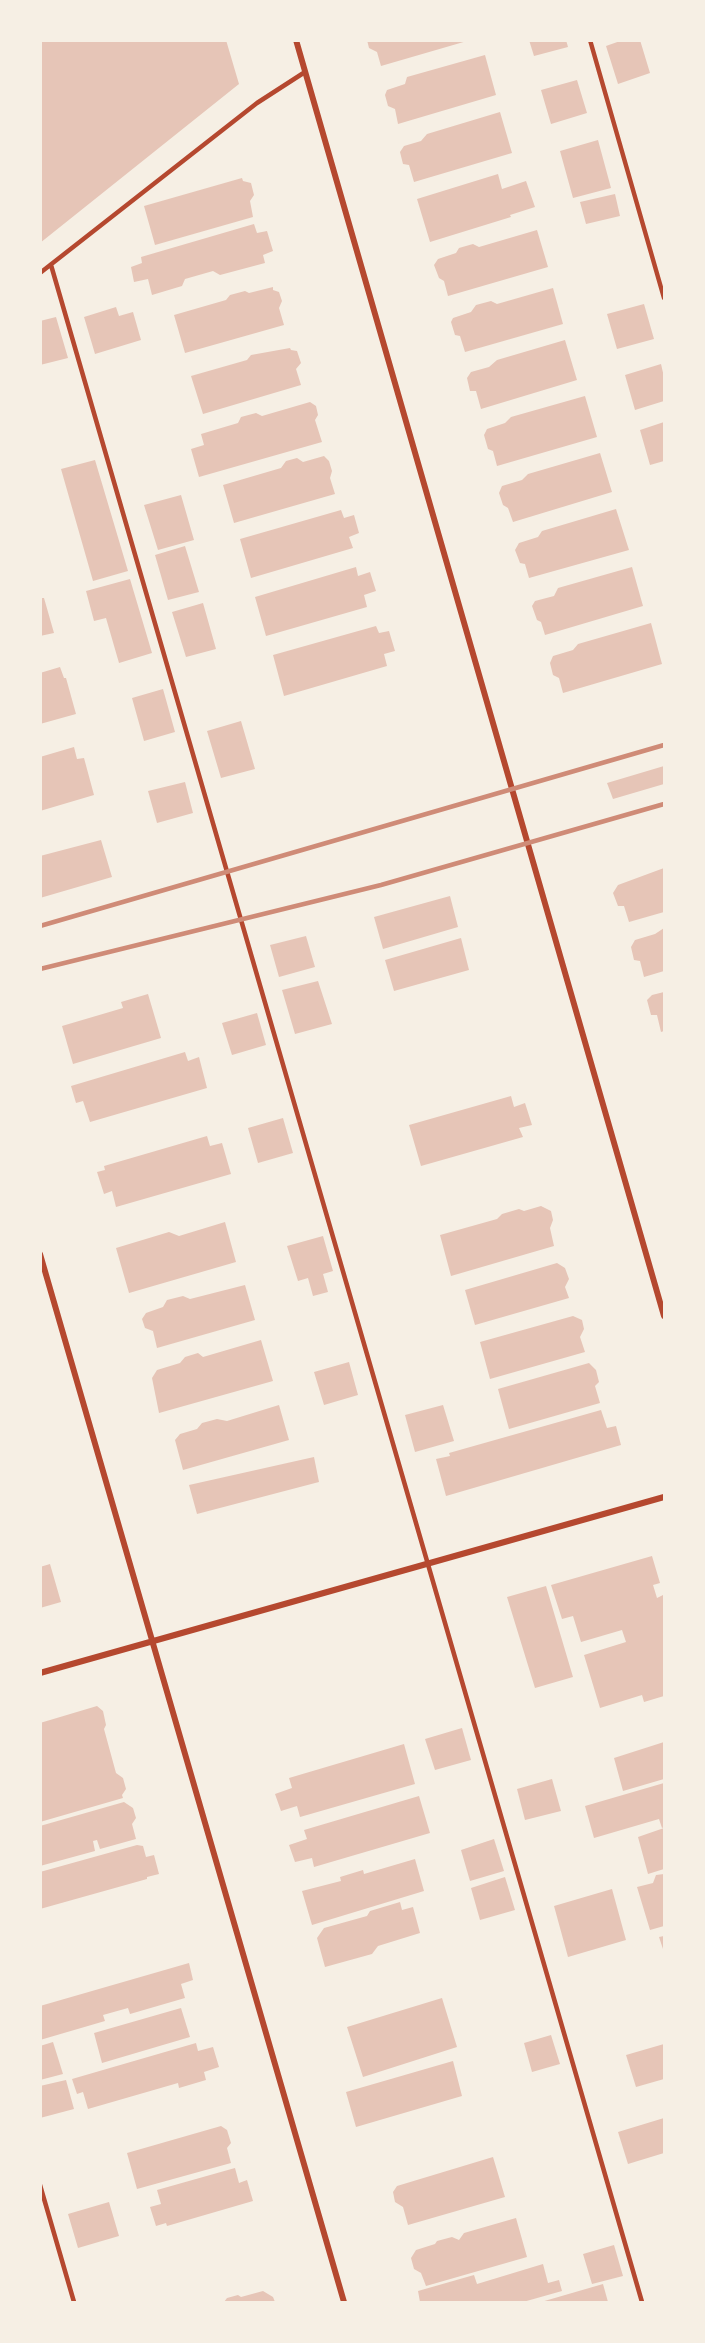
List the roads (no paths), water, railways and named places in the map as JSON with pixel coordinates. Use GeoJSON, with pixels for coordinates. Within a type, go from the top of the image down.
{"type":"FeatureCollection","features":[{"type":"Feature","properties":{"kind":"street"},"geometry":{"type":"LineString","coordinates":[[296,40],[664,1316]]}},
{"type":"Feature","properties":{"kind":"street"},"geometry":{"type":"LineString","coordinates":[[40,1254],[344,2302]]}},
{"type":"Feature","properties":{"kind":"street"},"geometry":{"type":"LineString","coordinates":[[40,1672],[664,1497]]}},
{"type":"Feature","properties":{"kind":"lane"},"geometry":{"type":"LineString","coordinates":[[590,40],[664,298]]}},
{"type":"Feature","properties":{"kind":"lane"},"geometry":{"type":"LineString","coordinates":[[40,273],[257,104],[305,72]]}},
{"type":"Feature","properties":{"kind":"lane"},"geometry":{"type":"LineString","coordinates":[[51,265],[642,2302]]}},
{"type":"Feature","properties":{"kind":"lane"},"geometry":{"type":"LineString","coordinates":[[40,2185],[74,2302]]}},
{"type":"Feature","properties":{"kind":"railway"},"geometry":{"type":"LineString","coordinates":[[40,926],[664,745]]}},
{"type":"Feature","properties":{"kind":"railway"},"geometry":{"type":"LineString","coordinates":[[40,969],[381,885],[664,804]]}}]}
